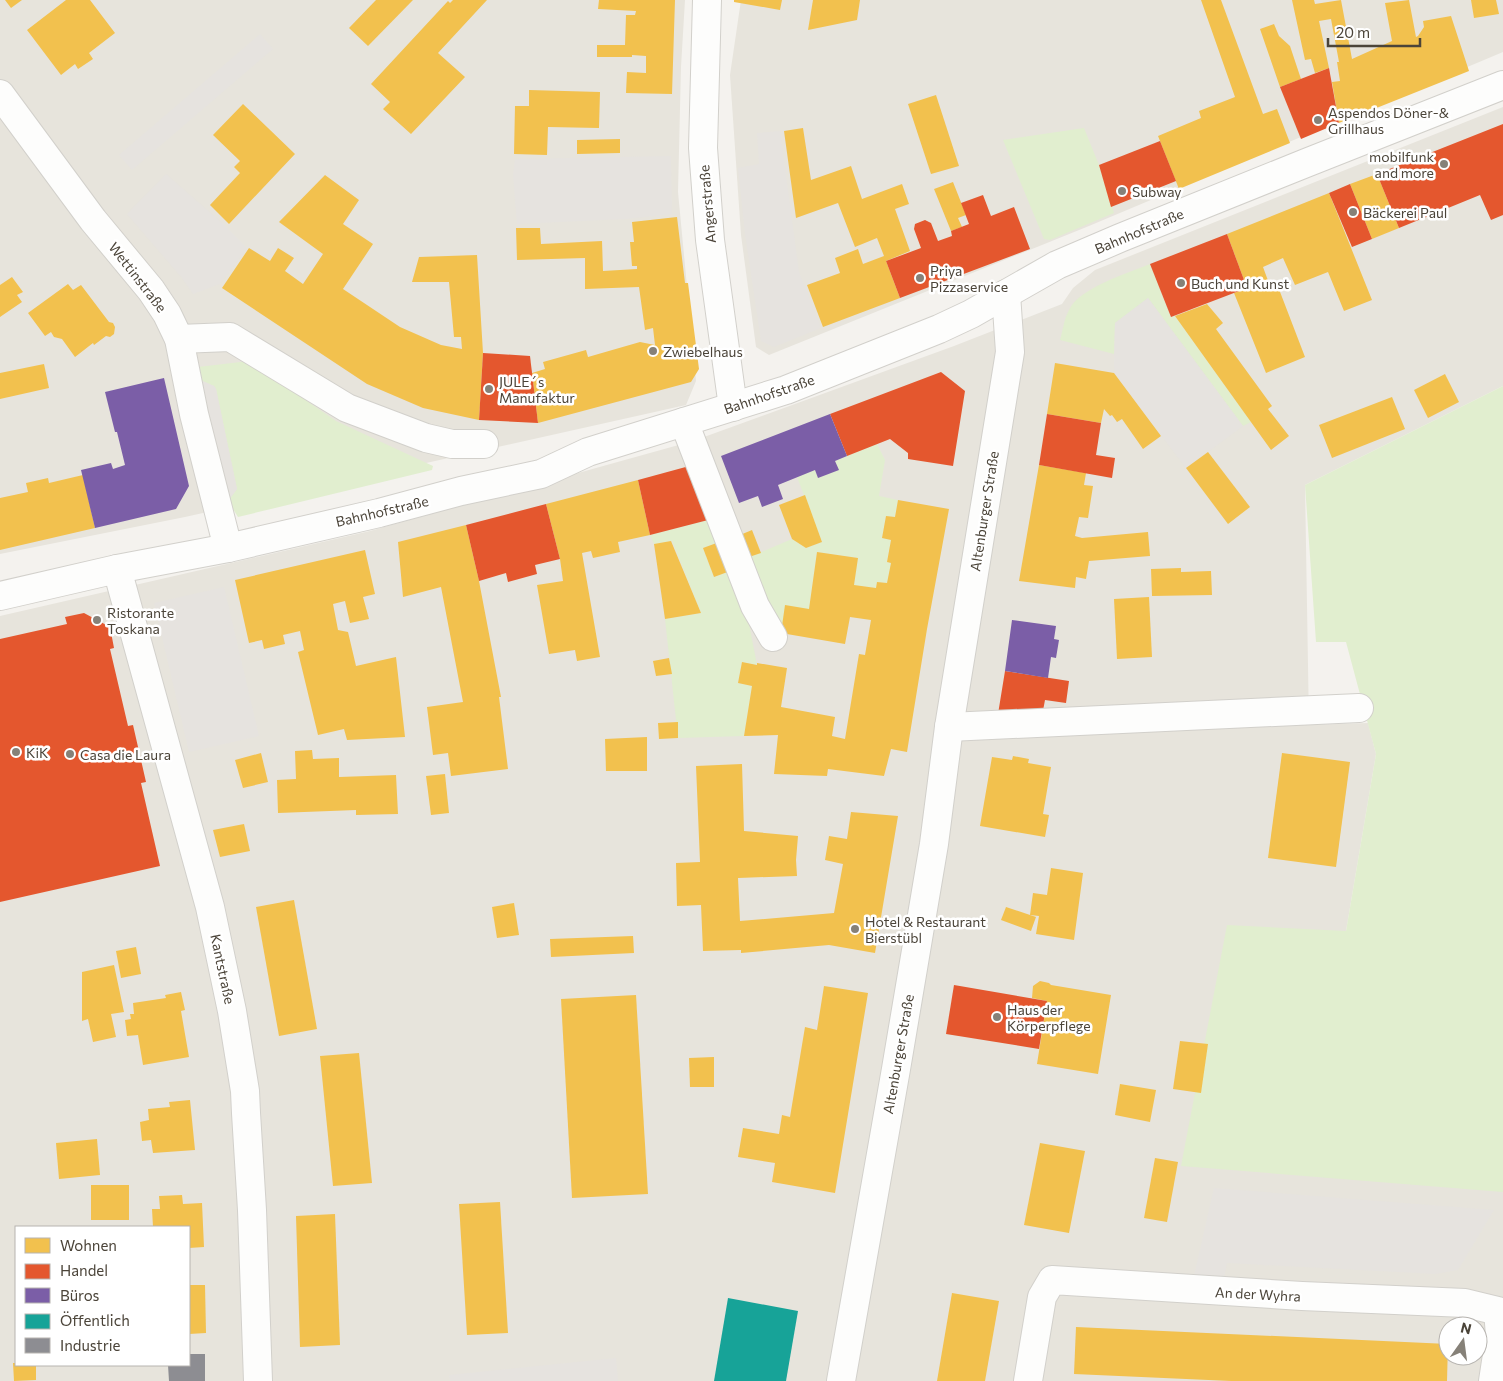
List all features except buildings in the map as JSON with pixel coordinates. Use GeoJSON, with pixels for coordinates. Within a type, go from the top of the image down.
{"type":"FeatureCollection","features":[{"type":"Feature","properties":{"kind":"street","name":"Angerstraße"},"geometry":{"type":"LineString","coordinates":[[707,0],[702,148],[710,240],[733,407]]}},
{"type":"Feature","properties":{"kind":"street","name":"Bahnhofstraße"},"geometry":{"type":"LineString","coordinates":[[0,596],[117,569],[228,548],[379,513],[461,491],[541,474],[588,452],[786,390],[939,329],[971,314],[1058,265],[1120,238],[1503,85]]}},
{"type":"Feature","properties":{"kind":"street","name":"Wettinstraße"},"geometry":{"type":"LineString","coordinates":[[0,94],[93,220],[151,290],[167,314],[179,339],[194,414],[228,548]]}},
{"type":"Feature","properties":{"kind":"street","name":"Altenburger Straße"},"geometry":{"type":"LineString","coordinates":[[841,1381],[930,863],[949,726],[1010,352],[1006,294]]}},
{"type":"Feature","properties":{"kind":"street"},"geometry":{"type":"LineString","coordinates":[[179,339],[230,337],[347,408],[426,438],[452,444],[484,444]]}},
{"type":"Feature","properties":{"kind":"street"},"geometry":{"type":"LineString","coordinates":[[684,422],[755,606],[772,637]]}},
{"type":"Feature","properties":{"kind":"street","name":"Kantstraße"},"geometry":{"type":"LineString","coordinates":[[117,569],[210,907],[232,1011],[245,1091],[252,1210],[258,1381]]}},
{"type":"Feature","properties":{"kind":"street"},"geometry":{"type":"LineString","coordinates":[[949,726],[1359,708]]}},
{"type":"Feature","properties":{"kind":"street","name":"An der Wyhra"},"geometry":{"type":"LineString","coordinates":[[1028,1381],[1042,1297],[1052,1280],[1302,1296],[1465,1303],[1498,1311],[1500,1335],[1493,1381]]}},
{"type":"Feature","properties":{"kind":"shaded area"},"geometry":{"type":"Polygon","coordinates":[[[0,0],[685,0],[681,67],[678,192],[696,381],[686,405],[185,517],[0,554],[0,0]]]}},
{"type":"Feature","properties":{"kind":"shaded area"},"geometry":{"type":"Polygon","coordinates":[[[741,0],[1503,0],[1503,52],[1089,226],[769,355],[756,347],[741,235],[730,75],[741,0]]]}},
{"type":"Feature","properties":{"kind":"shaded area"},"geometry":{"type":"Polygon","coordinates":[[[260,34],[273,49],[132,170],[119,155],[260,34]]]}},
{"type":"Feature","properties":{"kind":"shaded area"},"geometry":{"type":"Polygon","coordinates":[[[1503,107],[1503,386],[1305,485],[1309,725],[1368,723],[1376,754],[1346,931],[1503,1191],[1503,1381],[0,1381],[0,616],[370,531],[693,441],[954,346],[1062,304],[1073,288],[1095,270],[1503,107]]]}},
{"type":"Feature","properties":{"kind":"shaded area"},"geometry":{"type":"Polygon","coordinates":[[[780,131],[799,272],[821,328],[774,347],[761,341],[745,234],[738,168],[759,164],[757,133],[780,131]]]}},
{"type":"Feature","properties":{"kind":"shaded area"},"geometry":{"type":"Polygon","coordinates":[[[671,156],[672,214],[626,219],[517,224],[513,175],[515,159],[671,156]]]}},
{"type":"Feature","properties":{"kind":"shaded area"},"geometry":{"type":"Polygon","coordinates":[[[166,174],[222,223],[247,248],[220,284],[193,294],[182,278],[127,214],[166,174]]]}},
{"type":"Feature","properties":{"kind":"shaded area"},"geometry":{"type":"Polygon","coordinates":[[[1148,298],[1243,426],[1186,468],[1114,373],[1115,323],[1148,298]]]}},
{"type":"Feature","properties":{"kind":"shaded area"},"geometry":{"type":"Polygon","coordinates":[[[200,380],[214,386],[216,389],[237,489],[228,501],[200,380]]]}},
{"type":"Feature","properties":{"kind":"shaded area"},"geometry":{"type":"Polygon","coordinates":[[[224,587],[259,736],[189,752],[154,603],[224,587]]]}},
{"type":"Feature","properties":{"kind":"shaded area"},"geometry":{"type":"Polygon","coordinates":[[[1214,1188],[1494,1210],[1458,1270],[1435,1274],[1227,1263],[1224,1277],[1194,1276],[1214,1188]]]}},
{"type":"Feature","properties":{"kind":"shaded area"},"geometry":{"type":"Polygon","coordinates":[[[616,1358],[618,1381],[450,1381],[449,1375],[616,1358]]]}},
{"type":"Feature","properties":{"kind":"green space"},"geometry":{"type":"Polygon","coordinates":[[[1084,128],[1099,165],[1114,213],[1050,240],[1044,239],[1003,140],[1084,128]]]}},
{"type":"Feature","properties":{"kind":"green space"},"geometry":{"type":"Polygon","coordinates":[[[1150,264],[1171,317],[1175,316],[1251,422],[1243,426],[1148,298],[1115,323],[1114,354],[1060,340],[1069,310],[1074,302],[1105,282],[1150,264]]]}},
{"type":"Feature","properties":{"kind":"green space"},"geometry":{"type":"Polygon","coordinates":[[[249,361],[336,421],[433,466],[432,470],[238,517],[228,501],[237,489],[216,389],[214,386],[200,380],[198,367],[249,361]]]}},
{"type":"Feature","properties":{"kind":"green space"},"geometry":{"type":"Polygon","coordinates":[[[1503,386],[1503,1192],[1181,1166],[1227,925],[1346,931],[1376,754],[1346,642],[1316,642],[1305,485],[1503,386]]]}},
{"type":"Feature","properties":{"kind":"green space"},"geometry":{"type":"Polygon","coordinates":[[[877,444],[885,460],[879,496],[898,500],[895,517],[886,516],[882,538],[891,540],[887,562],[891,563],[887,583],[877,582],[876,588],[854,585],[858,558],[817,552],[809,609],[781,633],[764,609],[750,557],[792,539],[806,548],[822,542],[797,477],[815,470],[818,478],[838,470],[835,461],[877,444]]]}},
{"type":"Feature","properties":{"kind":"green space"},"geometry":{"type":"Polygon","coordinates":[[[712,519],[722,541],[703,548],[714,577],[733,570],[745,603],[757,665],[742,662],[738,683],[752,686],[744,736],[678,738],[665,619],[701,613],[672,541],[654,544],[650,535],[712,519]]]}},
{"type":"Feature","properties":{"kind":"place","name":"Aspendos Döner-& Grillhaus"},"geometry":{"type":"Point","coordinates":[1318,120]}},
{"type":"Feature","properties":{"kind":"place","name":"mobilfunk and more"},"geometry":{"type":"Point","coordinates":[1444,164]}},
{"type":"Feature","properties":{"kind":"place","name":"Subway"},"geometry":{"type":"Point","coordinates":[1122,191]}},
{"type":"Feature","properties":{"kind":"place","name":"Bäckerei Paul"},"geometry":{"type":"Point","coordinates":[1353,212]}},
{"type":"Feature","properties":{"kind":"place","name":"Priya Pizzaservice"},"geometry":{"type":"Point","coordinates":[920,278]}},
{"type":"Feature","properties":{"kind":"place","name":"Buch und Kunst"},"geometry":{"type":"Point","coordinates":[1181,283]}},
{"type":"Feature","properties":{"kind":"place","name":"Zwiebelhaus"},"geometry":{"type":"Point","coordinates":[653,351]}},
{"type":"Feature","properties":{"kind":"place","name":"JULE´s Manufaktur"},"geometry":{"type":"Point","coordinates":[489,389]}},
{"type":"Feature","properties":{"kind":"place","name":"Ristorante Toskana"},"geometry":{"type":"Point","coordinates":[97,620]}},
{"type":"Feature","properties":{"kind":"place","name":"KiK"},"geometry":{"type":"Point","coordinates":[16,752]}},
{"type":"Feature","properties":{"kind":"place","name":"Casa die Laura"},"geometry":{"type":"Point","coordinates":[70,754]}},
{"type":"Feature","properties":{"kind":"place","name":"Hotel & Restaurant Bierstübl"},"geometry":{"type":"Point","coordinates":[855,929]}},
{"type":"Feature","properties":{"kind":"place","name":"Haus der Körperpflege"},"geometry":{"type":"Point","coordinates":[997,1017]}}]}
